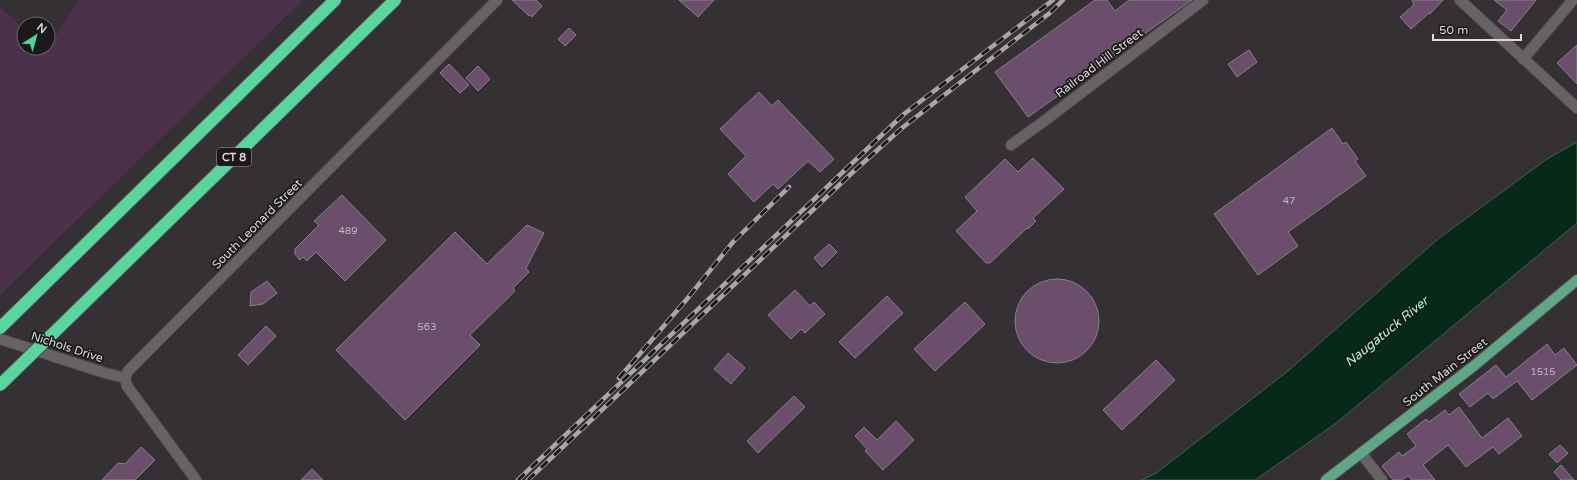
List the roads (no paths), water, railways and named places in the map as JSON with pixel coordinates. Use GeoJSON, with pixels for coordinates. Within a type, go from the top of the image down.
{"type":"FeatureCollection","features":[{"type":"Feature","properties":{"kind":"highway"},"geometry":{"type":"LineString","coordinates":[[0,328],[335,0]]}},
{"type":"Feature","properties":{"kind":"highway","name":"CT 8"},"geometry":{"type":"LineString","coordinates":[[0,386],[395,0]]}},
{"type":"Feature","properties":{"kind":"main road","name":"South Main Street"},"geometry":{"type":"LineString","coordinates":[[1326,480],[1475,365],[1577,280]]}},
{"type":"Feature","properties":{"kind":"street","name":"South Leonard Street"},"geometry":{"type":"LineString","coordinates":[[125,378],[126,374],[133,365],[196,304],[497,0]]}},
{"type":"Feature","properties":{"kind":"street","name":"Railroad Hill Street"},"geometry":{"type":"LineString","coordinates":[[1011,145],[1203,0]]}},
{"type":"Feature","properties":{"kind":"street"},"geometry":{"type":"LineString","coordinates":[[1460,0],[1577,108]]}},
{"type":"Feature","properties":{"kind":"street"},"geometry":{"type":"LineString","coordinates":[[1523,59],[1573,0]]}},
{"type":"Feature","properties":{"kind":"street","name":"Nichols Drive"},"geometry":{"type":"LineString","coordinates":[[0,339],[125,378]]}},
{"type":"Feature","properties":{"kind":"street"},"geometry":{"type":"LineString","coordinates":[[125,378],[129,389],[196,480]]}},
{"type":"Feature","properties":{"kind":"street"},"geometry":{"type":"LineString","coordinates":[[1361,453],[1382,480]]}},
{"type":"Feature","properties":{"kind":"water","name":"Naugatuck River"},"geometry":{"type":"Polygon","coordinates":[[[1577,142],[1577,223],[1335,424],[1255,480],[1141,480],[1155,474],[1288,371],[1438,239],[1547,159],[1577,142]]]}},
{"type":"Feature","properties":{"kind":"railway"},"geometry":{"type":"LineString","coordinates":[[518,480],[904,114],[1053,0]]}},
{"type":"Feature","properties":{"kind":"railway"},"geometry":{"type":"LineString","coordinates":[[528,480],[854,171],[902,128],[1051,12],[1063,0]]}},
{"type":"Feature","properties":{"kind":"railway"},"geometry":{"type":"LineString","coordinates":[[619,378],[687,299],[733,242],[789,187]]}}]}
